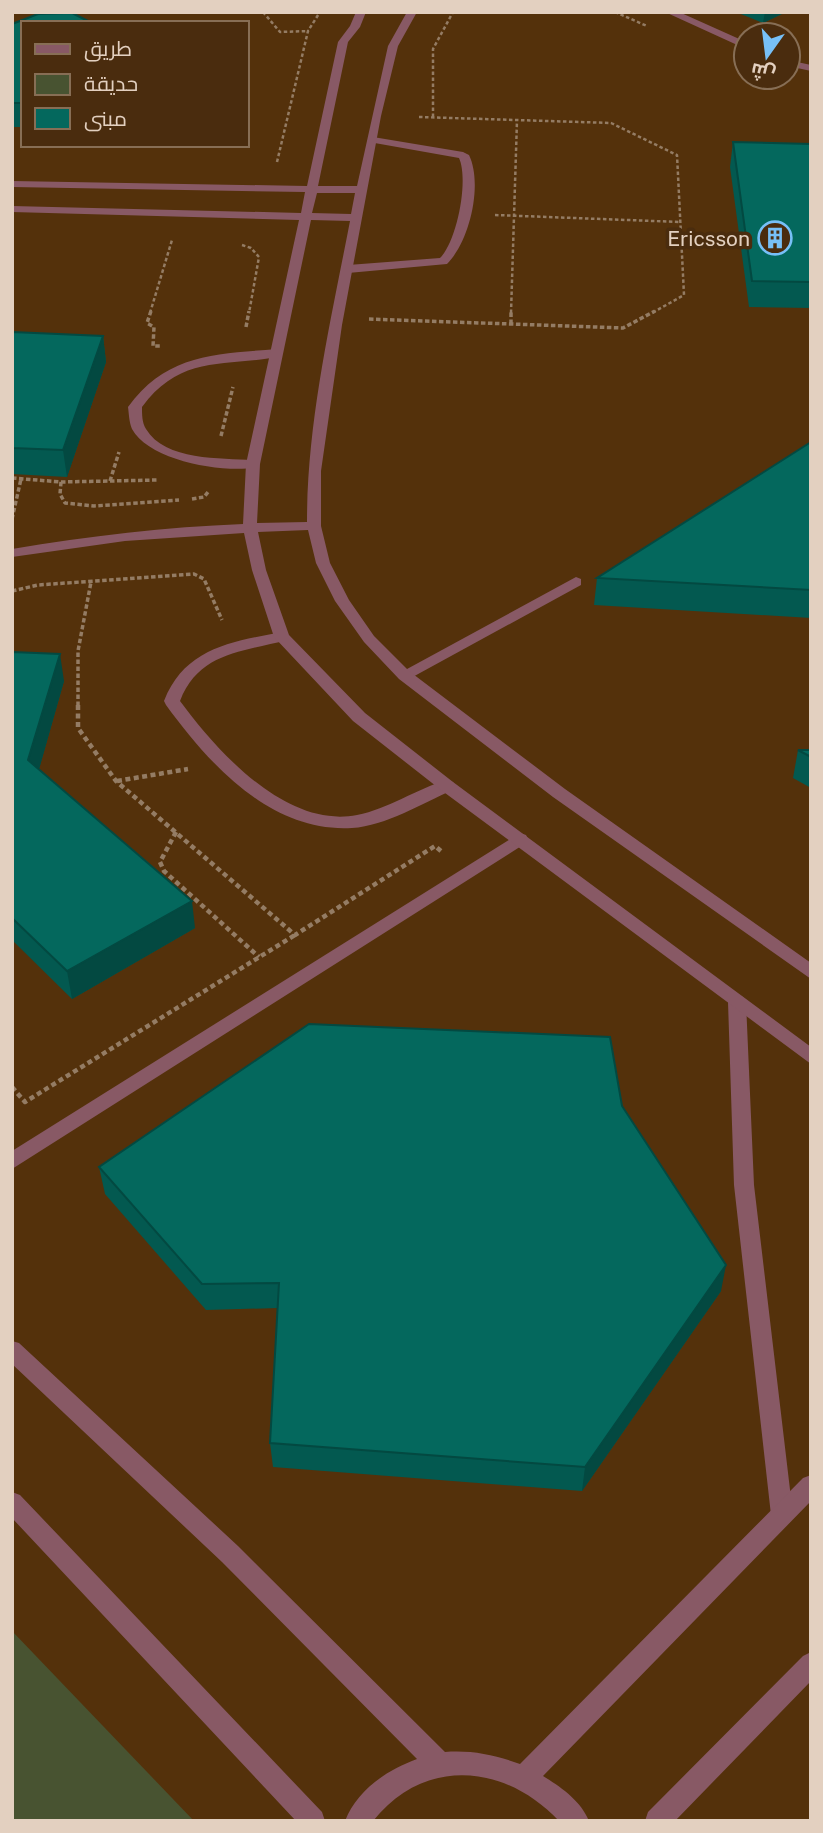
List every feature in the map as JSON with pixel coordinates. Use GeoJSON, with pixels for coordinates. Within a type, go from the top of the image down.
{"type":"FeatureCollection","features":[{"type":"Feature","properties":{"kind":"street"},"geometry":{"type":"LineString","coordinates":[[361,12],[355,27],[343,42],[253,464],[250,527],[259,570],[282,637],[359,717],[447,786],[811,1057]]}},
{"type":"Feature","properties":{"kind":"street"},"geometry":{"type":"LineString","coordinates":[[411,12],[393,46],[376,117],[338,318],[314,471],[314,526],[323,563],[342,601],[369,639],[404,675],[559,793],[811,972]]}},
{"type":"Feature","properties":{"kind":"street"},"geometry":{"type":"LineString","coordinates":[[670,12],[732,40]]}},
{"type":"Feature","properties":{"kind":"street"},"geometry":{"type":"LineString","coordinates":[[348,269],[443,261],[453,253],[463,214],[470,167],[463,155],[373,140]]}},
{"type":"Feature","properties":{"kind":"street"},"geometry":{"type":"LineString","coordinates":[[12,184],[363,190]]}},
{"type":"Feature","properties":{"kind":"street"},"geometry":{"type":"LineString","coordinates":[[12,209],[358,218]]}},
{"type":"Feature","properties":{"kind":"street"},"geometry":{"type":"LineString","coordinates":[[253,464],[192,460],[159,448],[139,429],[135,407],[148,386],[173,370],[209,360],[277,353]]}},
{"type":"Feature","properties":{"kind":"street"},"geometry":{"type":"LineString","coordinates":[[12,553],[53,546],[250,527],[314,526]]}},
{"type":"Feature","properties":{"kind":"street"},"geometry":{"type":"LineString","coordinates":[[404,675],[576,582]]}},
{"type":"Feature","properties":{"kind":"street"},"geometry":{"type":"LineString","coordinates":[[282,637],[234,646],[188,671],[172,701],[224,763],[267,798],[301,813],[353,822],[447,786]]}},
{"type":"Feature","properties":{"kind":"street"},"geometry":{"type":"LineString","coordinates":[[12,1161],[520,839]]}},
{"type":"Feature","properties":{"kind":"street"},"geometry":{"type":"LineString","coordinates":[[737,1002],[744,1185],[782,1515]]}},
{"type":"Feature","properties":{"kind":"street"},"geometry":{"type":"LineString","coordinates":[[12,1350],[230,1554],[439,1764]]}},
{"type":"Feature","properties":{"kind":"street"},"geometry":{"type":"LineString","coordinates":[[526,1776],[811,1485]]}},
{"type":"Feature","properties":{"kind":"street"},"geometry":{"type":"LineString","coordinates":[[12,1502],[313,1821]]}},
{"type":"Feature","properties":{"kind":"street"},"geometry":{"type":"LineString","coordinates":[[657,1821],[811,1664]]}},
{"type":"Feature","properties":{"kind":"street"},"geometry":{"type":"LineString","coordinates":[[357,1821],[364,1810],[398,1780],[439,1764],[483,1763],[526,1776],[561,1800],[577,1821]]}},
{"type":"Feature","properties":{"kind":"path"},"geometry":{"type":"LineString","coordinates":[[263,12],[280,32],[355,27]]}},
{"type":"Feature","properties":{"kind":"path"},"geometry":{"type":"LineString","coordinates":[[276,164],[308,31],[320,12]]}},
{"type":"Feature","properties":{"kind":"path"},"geometry":{"type":"LineString","coordinates":[[433,117],[433,49],[453,12]]}},
{"type":"Feature","properties":{"kind":"path"},"geometry":{"type":"LineString","coordinates":[[338,318],[623,328],[684,295],[677,155],[611,123],[376,117]]}},
{"type":"Feature","properties":{"kind":"path"},"geometry":{"type":"LineString","coordinates":[[511,324],[517,120]]}},
{"type":"Feature","properties":{"kind":"path"},"geometry":{"type":"LineString","coordinates":[[463,214],[680,222]]}},
{"type":"Feature","properties":{"kind":"path"},"geometry":{"type":"LineString","coordinates":[[166,346],[153,346],[154,327],[147,323],[172,240]]}},
{"type":"Feature","properties":{"kind":"path"},"geometry":{"type":"LineString","coordinates":[[12,519],[21,479]]}},
{"type":"Feature","properties":{"kind":"path"},"geometry":{"type":"LineString","coordinates":[[61,482],[161,480]]}},
{"type":"Feature","properties":{"kind":"path"},"geometry":{"type":"LineString","coordinates":[[12,591],[194,574],[204,579],[234,646]]}},
{"type":"Feature","properties":{"kind":"path"},"geometry":{"type":"LineString","coordinates":[[91,582],[78,652],[78,728],[116,781],[295,934]]}},
{"type":"Feature","properties":{"kind":"path"},"geometry":{"type":"LineString","coordinates":[[116,781],[224,763]]}},
{"type":"Feature","properties":{"kind":"path"},"geometry":{"type":"LineString","coordinates":[[176,832],[162,855],[160,862],[164,871],[259,957]]}},
{"type":"Feature","properties":{"kind":"path"},"geometry":{"type":"LineString","coordinates":[[12,1087],[25,1102],[435,846],[468,871]]}},
{"type":"Feature","properties":{"kind":"shaded area"},"geometry":{"type":"Polygon","coordinates":[[[12,12],[811,12],[811,1821],[12,1821],[12,12]]]}},
{"type":"Feature","properties":{"kind":"green space"},"geometry":{"type":"Polygon","coordinates":[[[12,1631],[194,1821],[12,1821],[12,1631]]]}},
{"type":"Feature","properties":{"kind":"building"},"geometry":{"type":"Polygon","coordinates":[[[72,13],[88,21],[21,21],[21,103],[12,103],[12,24],[38,14],[72,13]]]}},
{"type":"Feature","properties":{"kind":"building","name":"Ericsson"},"geometry":{"type":"Polygon","coordinates":[[[733,142],[811,144],[811,282],[752,281],[733,142]]]}},
{"type":"Feature","properties":{"kind":"building"},"geometry":{"type":"Polygon","coordinates":[[[12,332],[103,336],[63,450],[12,448],[12,332]]]}},
{"type":"Feature","properties":{"kind":"building"},"geometry":{"type":"Polygon","coordinates":[[[811,442],[811,590],[597,578],[811,442]]]}},
{"type":"Feature","properties":{"kind":"building"},"geometry":{"type":"Polygon","coordinates":[[[12,652],[60,654],[28,760],[192,901],[67,971],[12,918],[12,652]]]}},
{"type":"Feature","properties":{"kind":"building"},"geometry":{"type":"Polygon","coordinates":[[[798,750],[811,750],[811,757],[798,750]]]}},
{"type":"Feature","properties":{"kind":"building"},"geometry":{"type":"Polygon","coordinates":[[[309,1024],[610,1037],[622,1106],[726,1265],[585,1467],[270,1443],[279,1283],[202,1284],[99,1167],[309,1024]]]}},
{"type":"Feature","properties":{"kind":"place","name":"Ericsson"},"geometry":{"type":"Point","coordinates":[775,238]}}]}
